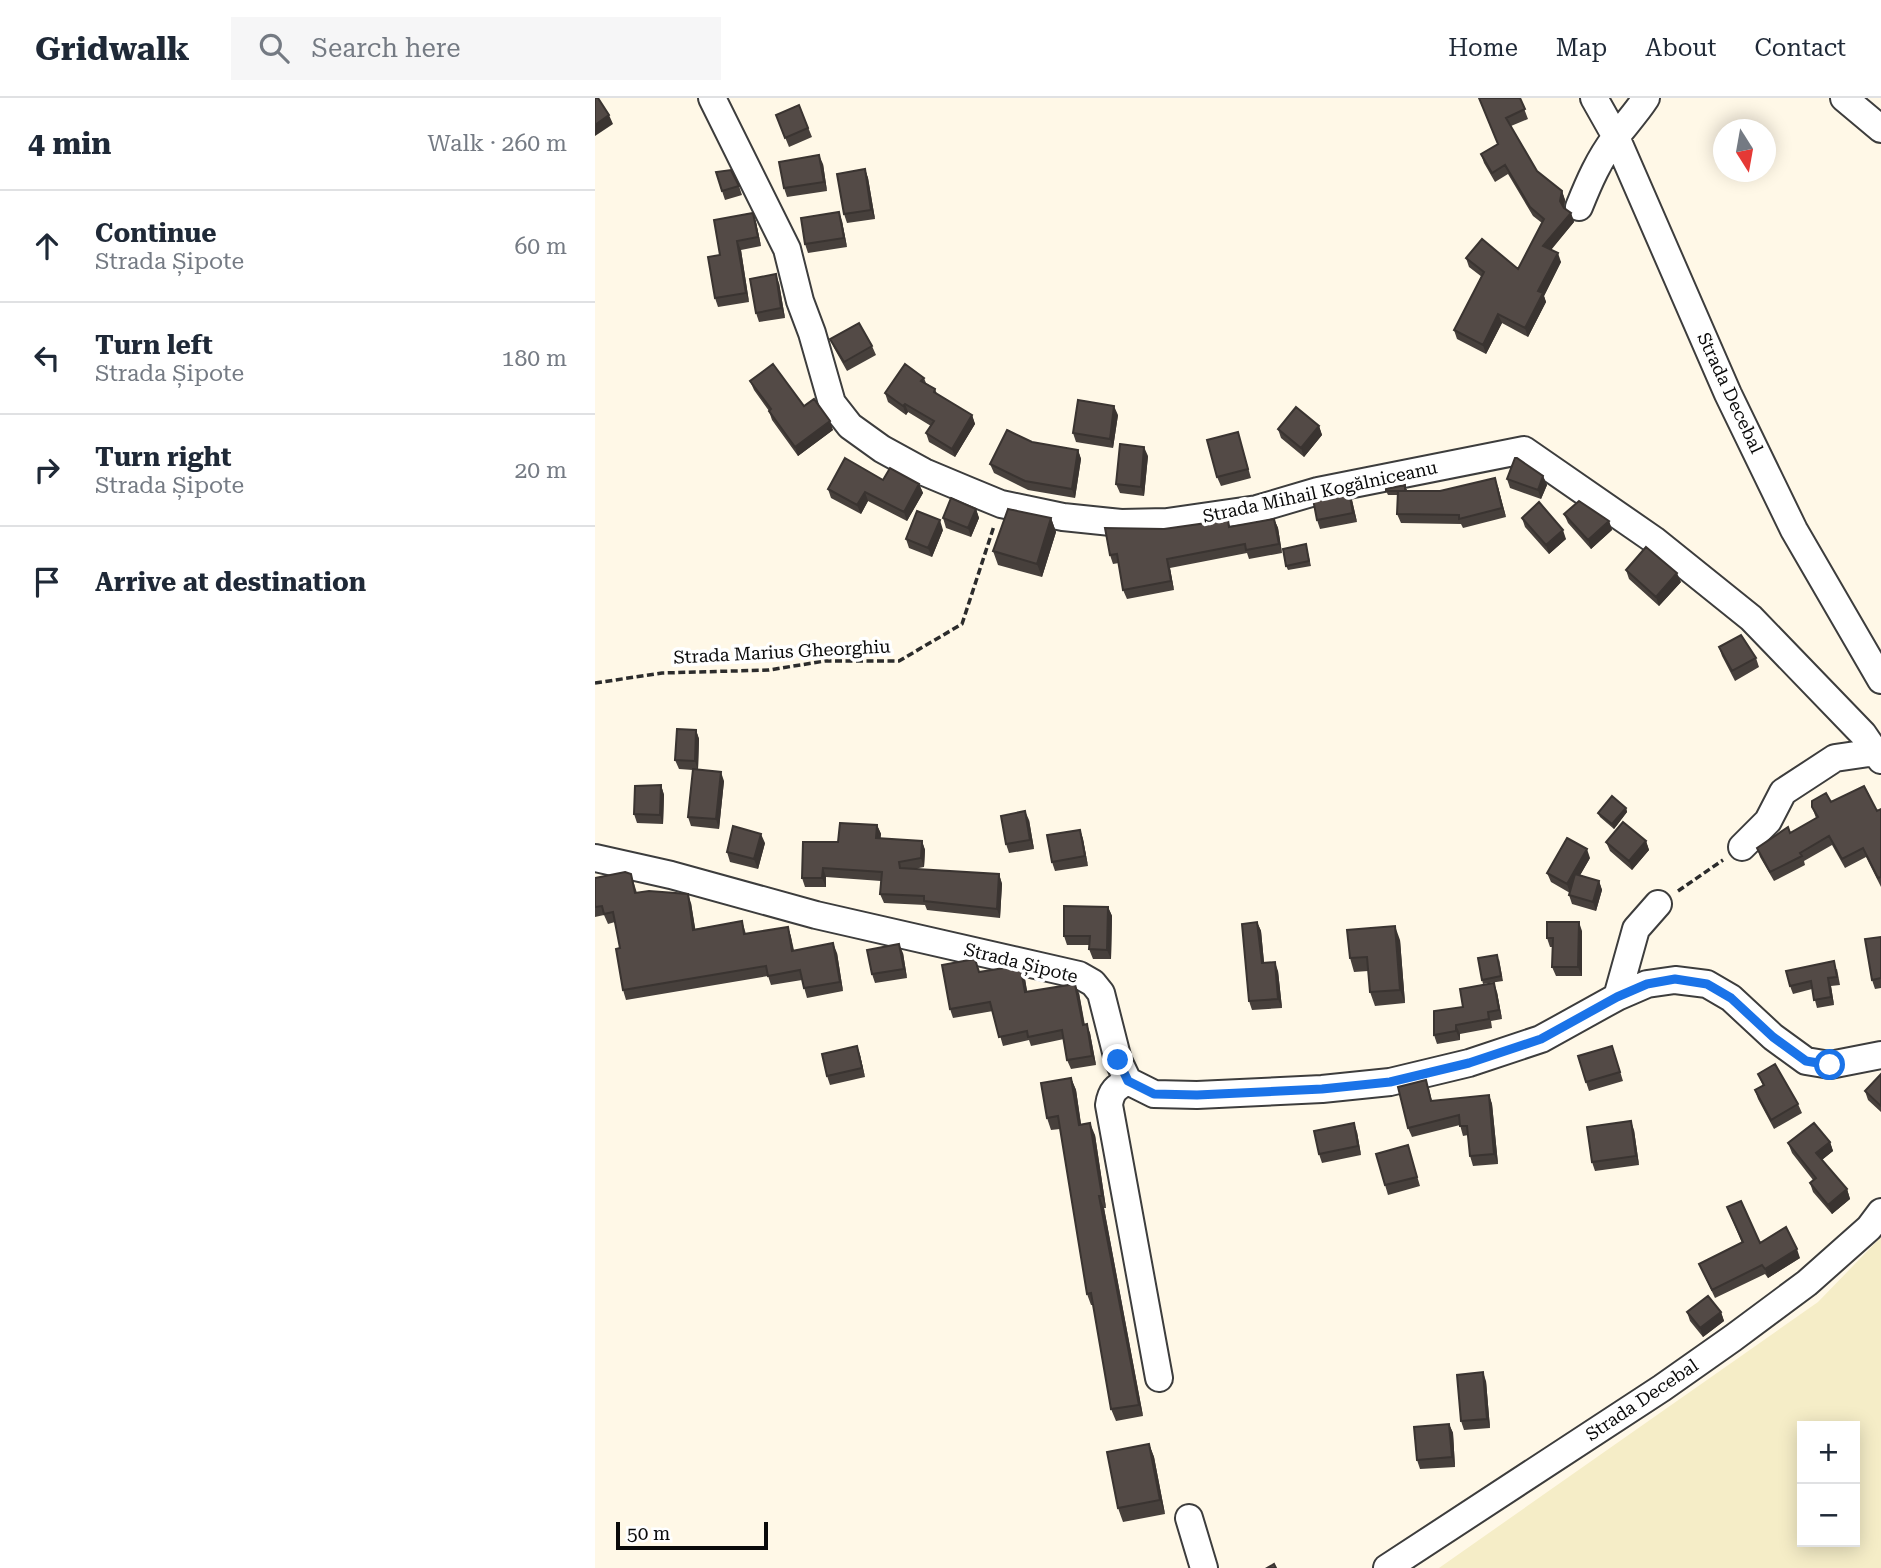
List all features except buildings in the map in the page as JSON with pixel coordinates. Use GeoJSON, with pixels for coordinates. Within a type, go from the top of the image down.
{"type":"FeatureCollection","features":[{"type":"Feature","properties":{"kind":"street","name":"Strada Mihail Kogălniceanu"},"geometry":{"type":"LineString","coordinates":[[712,98],[787,249],[800,301],[832,403],[850,426],[883,449],[924,472],[1001,504],[1063,517],[1121,523],[1191,519],[1258,509],[1318,491],[1524,450],[1654,540],[1751,618],[1863,734],[1879,756]]}},
{"type":"Feature","properties":{"kind":"street","name":"Strada Decebal"},"geometry":{"type":"LineString","coordinates":[[1594,98],[1616,137],[1734,406],[1794,530],[1881,680]]}},
{"type":"Feature","properties":{"kind":"street"},"geometry":{"type":"LineString","coordinates":[[1579,207],[1595,170],[1646,98]]}},
{"type":"Feature","properties":{"kind":"street"},"geometry":{"type":"LineString","coordinates":[[1845,98],[1881,129]]}},
{"type":"Feature","properties":{"kind":"street"},"geometry":{"type":"LineString","coordinates":[[1742,847],[1768,821],[1783,792],[1835,758],[1879,756]]}},
{"type":"Feature","properties":{"kind":"street","name":"Strada Șipote"},"geometry":{"type":"LineString","coordinates":[[595,858],[671,875],[815,915],[1079,975],[1093,983],[1101,993],[1118,1060],[1128,1081]]}},
{"type":"Feature","properties":{"kind":"street"},"geometry":{"type":"LineString","coordinates":[[1617,997],[1636,929],[1658,904]]}},
{"type":"Feature","properties":{"kind":"street"},"geometry":{"type":"LineString","coordinates":[[1159,1378],[1109,1105],[1116,1087],[1128,1081],[1154,1094],[1197,1095],[1322,1089],[1390,1082],[1469,1063],[1541,1039],[1617,997],[1647,984],[1675,979],[1707,984],[1731,998],[1773,1037],[1806,1061],[1830,1065],[1881,1055]]}},
{"type":"Feature","properties":{"kind":"street","name":"Strada Decebal"},"geometry":{"type":"LineString","coordinates":[[1387,1568],[1662,1388],[1733,1338],[1807,1283],[1869,1228],[1881,1212]]}},
{"type":"Feature","properties":{"kind":"street"},"geometry":{"type":"LineString","coordinates":[[1189,1518],[1204,1568]]}},
{"type":"Feature","properties":{"kind":"path","name":"Strada Marius Gheorghiu"},"geometry":{"type":"LineString","coordinates":[[595,682],[662,673],[769,670],[825,661],[899,660],[962,624],[1001,504]]}},
{"type":"Feature","properties":{"kind":"path"},"geometry":{"type":"LineString","coordinates":[[1658,904],[1742,847]]}},
{"type":"Feature","properties":{"kind":"shaded area"},"geometry":{"type":"Polygon","coordinates":[[[1881,1237],[1881,1568],[1439,1568],[1818,1302],[1881,1237]]]}},
{"type":"Feature","properties":{"kind":"route"},"geometry":{"type":"LineString","coordinates":[[1118,1060],[1128,1081],[1154,1094],[1197,1095],[1322,1089],[1390,1082],[1469,1063],[1541,1039],[1617,997],[1647,984],[1675,979],[1707,984],[1731,998],[1773,1037],[1806,1061],[1830,1065]]}}]}
